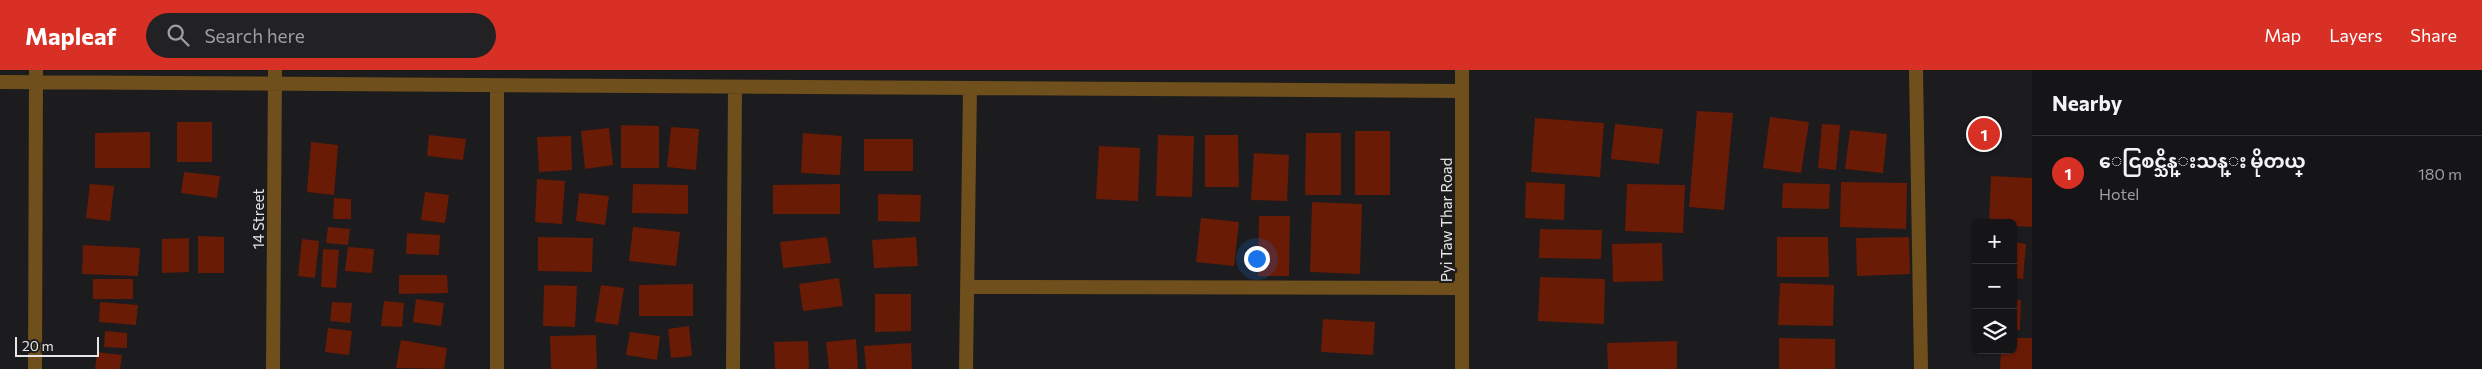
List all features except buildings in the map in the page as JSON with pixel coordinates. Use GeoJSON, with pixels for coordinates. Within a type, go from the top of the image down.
{"type":"FeatureCollection","features":[{"type":"Feature","properties":{"kind":"street","name":"14 Street"},"geometry":{"type":"LineString","coordinates":[[274,369],[275,70]]}},
{"type":"Feature","properties":{"kind":"street","name":"Pyi Taw Thar Road"},"geometry":{"type":"LineString","coordinates":[[1462,70],[1462,369]]}},
{"type":"Feature","properties":{"kind":"street"},"geometry":{"type":"LineString","coordinates":[[1916,70],[1921,369]]}},
{"type":"Feature","properties":{"kind":"street"},"geometry":{"type":"LineString","coordinates":[[35,369],[36,76]]}},
{"type":"Feature","properties":{"kind":"street"},"geometry":{"type":"LineString","coordinates":[[0,82],[36,76],[275,84],[1462,91]]}},
{"type":"Feature","properties":{"kind":"street"},"geometry":{"type":"LineString","coordinates":[[497,86],[497,369]]}},
{"type":"Feature","properties":{"kind":"street"},"geometry":{"type":"LineString","coordinates":[[733,369],[735,87]]}},
{"type":"Feature","properties":{"kind":"street"},"geometry":{"type":"LineString","coordinates":[[966,369],[970,88]]}},
{"type":"Feature","properties":{"kind":"street"},"geometry":{"type":"LineString","coordinates":[[967,287],[1462,288]]}},
{"type":"Feature","properties":{"kind":"place","name":"ေငြစင္သိန္းသန္း မိုတယ္"},"geometry":{"type":"Point","coordinates":[1984,134]}}]}
